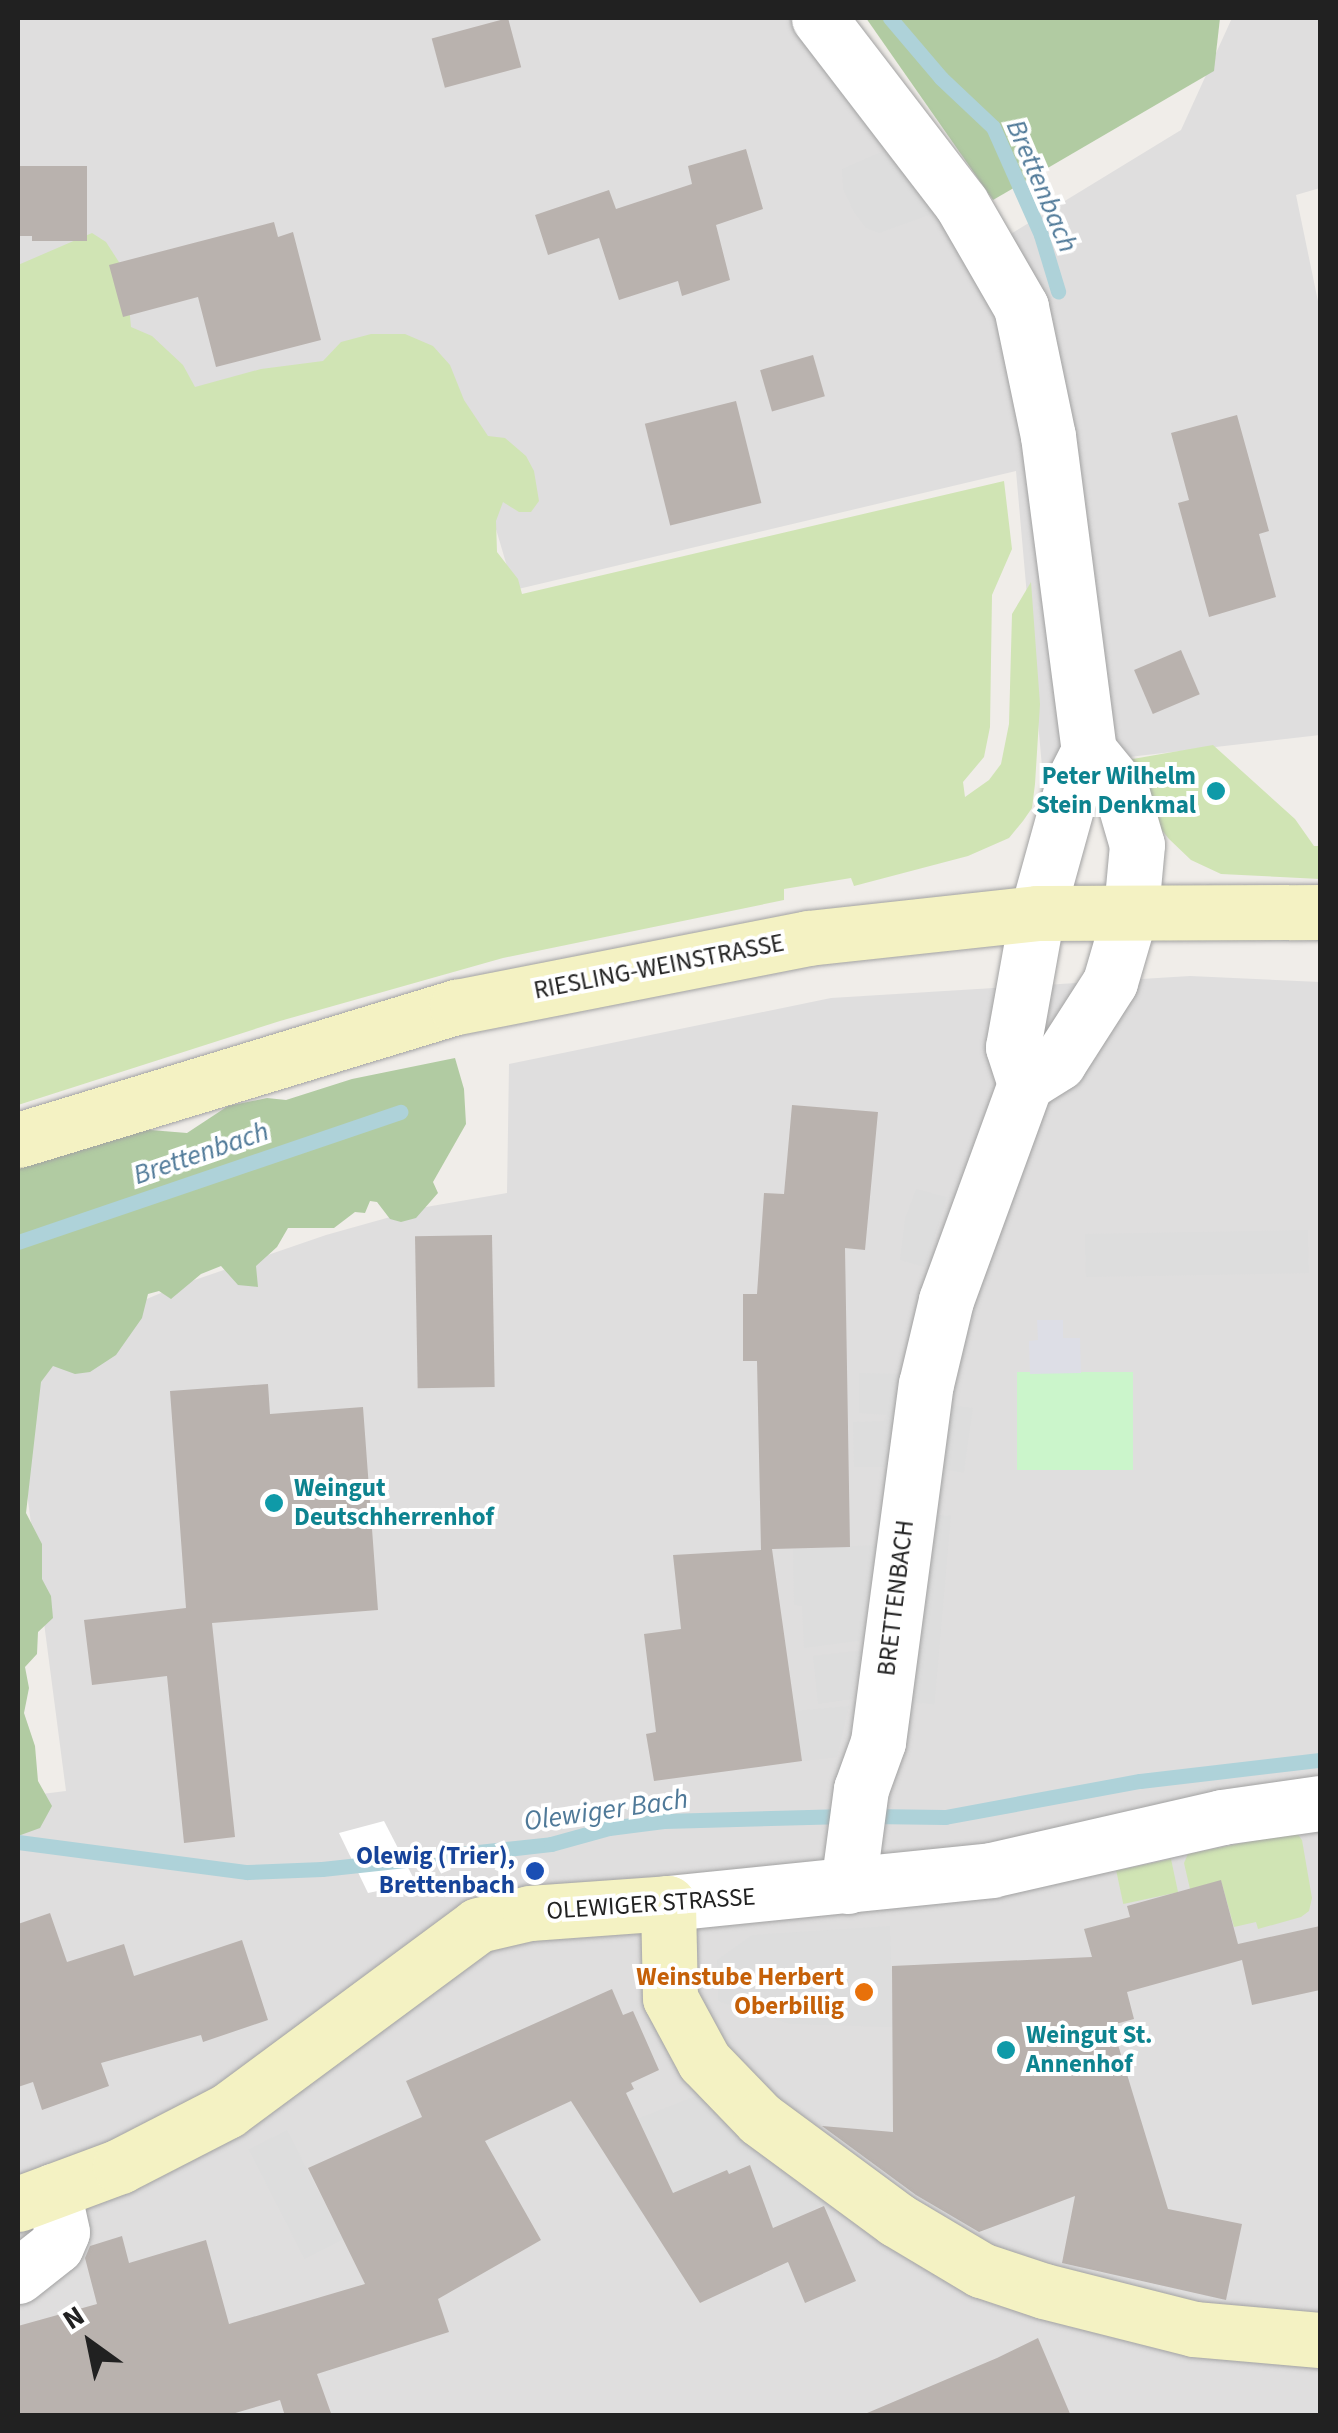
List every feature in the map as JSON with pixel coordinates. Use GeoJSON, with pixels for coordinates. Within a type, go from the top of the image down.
{"type":"FeatureCollection","features":[{"type":"Feature","properties":{"kind":"street"},"geometry":{"type":"LineString","coordinates":[[819,18],[961,202],[1021,306],[1048,436],[1089,751],[1074,780],[1038,912],[1013,1047],[1024,1084],[1058,1063],[1094,1010],[1110,982],[1132,910],[1139,858],[1134,831],[1112,776],[1089,751]]}},
{"type":"Feature","properties":{"kind":"street","name":"RIESLING-WEINSTRASSE"},"geometry":{"type":"LineString","coordinates":[[18,1140],[457,1007],[808,938],[1038,912],[1320,912]]}},
{"type":"Feature","properties":{"kind":"street","name":"BRETTENBACH"},"geometry":{"type":"LineString","coordinates":[[854,1838],[878,1742],[926,1384],[946,1300],[1024,1084]]}},
{"type":"Feature","properties":{"kind":"street","name":"OLEWIGER STRASSE"},"geometry":{"type":"LineString","coordinates":[[18,2276],[56,2246],[62,2223],[36,2197],[120,2166],[226,2111],[478,1925],[530,1912],[668,1903],[854,1838],[1010,1866],[1222,1817],[1320,1802]]}},
{"type":"Feature","properties":{"kind":"street"},"geometry":{"type":"LineString","coordinates":[[668,1903],[670,1998],[704,2061],[760,2119],[898,2220],[981,2270],[1044,2292],[1194,2329],[1320,2340]]}},
{"type":"Feature","properties":{"kind":"shaded area"},"geometry":{"type":"Polygon","coordinates":[[[18,18],[807,18],[978,254],[1181,130],[1232,18],[1320,18],[1320,188],[1296,195],[1320,311],[1320,735],[1042,767],[1016,471],[514,590],[456,394],[18,421],[18,18]]]}},
{"type":"Feature","properties":{"kind":"shaded area"},"geometry":{"type":"Polygon","coordinates":[[[890,148],[943,210],[879,233],[866,228],[854,212],[843,189],[842,169],[890,148]]]}},
{"type":"Feature","properties":{"kind":"shaded area"},"geometry":{"type":"Polygon","coordinates":[[[1190,976],[1320,982],[1320,2415],[18,2416],[18,1797],[66,1791],[18,1424],[18,1353],[180,1285],[326,1235],[426,1207],[507,1193],[509,1064],[831,998],[1190,976]]]}},
{"type":"Feature","properties":{"kind":"shaded area"},"geometry":{"type":"Polygon","coordinates":[[[916,1189],[947,1197],[925,1267],[900,1260],[905,1219],[916,1189]]]}},
{"type":"Feature","properties":{"kind":"shaded area"},"geometry":{"type":"Polygon","coordinates":[[[1308,1230],[1309,1273],[1086,1277],[1085,1234],[1308,1230]]]}},
{"type":"Feature","properties":{"kind":"shaded area"},"geometry":{"type":"Polygon","coordinates":[[[1037,1320],[1063,1320],[1063,1338],[1080,1338],[1081,1373],[1030,1374],[1029,1341],[1038,1340],[1037,1320]]]}},
{"type":"Feature","properties":{"kind":"shaded area"},"geometry":{"type":"Polygon","coordinates":[[[859,1373],[902,1374],[892,1467],[854,1467],[853,1422],[884,1421],[886,1415],[859,1413],[859,1373]]]}},
{"type":"Feature","properties":{"kind":"shaded area"},"geometry":{"type":"Polygon","coordinates":[[[951,1405],[973,1408],[964,1472],[942,1469],[951,1405]]]}},
{"type":"Feature","properties":{"kind":"shaded area"},"geometry":{"type":"Polygon","coordinates":[[[927,1514],[951,1516],[934,1704],[911,1702],[927,1514]]]}},
{"type":"Feature","properties":{"kind":"shaded area"},"geometry":{"type":"Polygon","coordinates":[[[878,1545],[864,1640],[804,1648],[802,1606],[794,1605],[793,1549],[878,1545]]]}},
{"type":"Feature","properties":{"kind":"shaded area"},"geometry":{"type":"Polygon","coordinates":[[[864,1650],[852,1699],[818,1704],[813,1656],[864,1650]]]}},
{"type":"Feature","properties":{"kind":"shaded area"},"geometry":{"type":"Polygon","coordinates":[[[849,1706],[837,1757],[802,1761],[794,1711],[849,1706]]]}},
{"type":"Feature","properties":{"kind":"shaded area"},"geometry":{"type":"Polygon","coordinates":[[[890,1926],[893,2027],[790,2024],[718,2001],[717,1960],[752,1935],[890,1926]]]}},
{"type":"Feature","properties":{"kind":"shaded area"},"geometry":{"type":"Polygon","coordinates":[[[706,2092],[821,2195],[824,2205],[773,2228],[750,2166],[641,2212],[615,2172],[652,2153],[637,2119],[706,2092]]]}},
{"type":"Feature","properties":{"kind":"shaded area"},"geometry":{"type":"Polygon","coordinates":[[[287,2130],[343,2240],[305,2259],[249,2150],[287,2130]]]}},
{"type":"Feature","properties":{"kind":"green space"},"geometry":{"type":"Polygon","coordinates":[[[866,18],[1220,18],[1214,71],[993,200],[866,18]]]}},
{"type":"Feature","properties":{"kind":"green space"},"geometry":{"type":"Polygon","coordinates":[[[92,233],[106,242],[126,273],[131,327],[152,336],[183,365],[195,387],[261,369],[323,361],[341,342],[371,334],[405,334],[433,346],[450,365],[464,400],[488,436],[505,438],[526,456],[534,471],[539,501],[531,512],[519,512],[503,502],[496,521],[497,552],[518,579],[522,594],[1004,481],[1012,549],[992,595],[990,727],[984,757],[963,782],[965,797],[989,780],[1001,764],[1009,724],[1012,614],[1031,582],[1040,704],[1032,808],[1009,838],[968,856],[854,886],[851,878],[784,889],[784,900],[503,958],[280,1021],[18,1105],[18,265],[92,233]]]}},
{"type":"Feature","properties":{"kind":"green space"},"geometry":{"type":"Polygon","coordinates":[[[1213,745],[1295,819],[1314,846],[1320,846],[1320,879],[1221,874],[1191,860],[1156,823],[1127,760],[1213,745]]]}},
{"type":"Feature","properties":{"kind":"green space"},"geometry":{"type":"Polygon","coordinates":[[[455,1058],[464,1089],[466,1124],[433,1182],[438,1193],[416,1218],[401,1222],[390,1219],[377,1202],[370,1201],[365,1213],[355,1212],[334,1228],[288,1228],[277,1247],[256,1266],[258,1287],[238,1285],[221,1266],[201,1274],[171,1299],[159,1291],[148,1294],[142,1318],[116,1355],[90,1372],[75,1374],[53,1366],[41,1382],[26,1513],[42,1544],[42,1579],[51,1596],[53,1618],[38,1632],[37,1654],[25,1667],[29,1688],[24,1713],[35,1746],[38,1781],[52,1806],[40,1828],[18,1836],[18,1157],[126,1128],[187,1133],[228,1106],[267,1098],[286,1100],[352,1079],[455,1058]]]}},
{"type":"Feature","properties":{"kind":"green space"},"geometry":{"type":"Polygon","coordinates":[[[1017,1372],[1133,1372],[1133,1470],[1017,1470],[1017,1372]]]}},
{"type":"Feature","properties":{"kind":"green space"},"geometry":{"type":"Polygon","coordinates":[[[1296,1832],[1302,1840],[1312,1898],[1309,1911],[1301,1917],[1258,1929],[1256,1922],[1234,1927],[1221,1881],[1190,1889],[1184,1863],[1188,1854],[1296,1832]]]}},
{"type":"Feature","properties":{"kind":"green space"},"geometry":{"type":"Polygon","coordinates":[[[1171,1859],[1178,1892],[1123,1904],[1116,1871],[1171,1859]]]}},
{"type":"Feature","properties":{"kind":"pier"},"geometry":{"type":"Polygon","coordinates":[[[384,1821],[416,1883],[368,1893],[339,1833],[384,1821]]]}},
{"type":"Feature","properties":{"kind":"building"},"geometry":{"type":"Polygon","coordinates":[[[508,18],[521,67],[445,88],[432,38],[508,18]]]}},
{"type":"Feature","properties":{"kind":"building"},"geometry":{"type":"Polygon","coordinates":[[[746,149],[763,209],[716,225],[730,280],[682,296],[678,281],[619,300],[599,238],[548,255],[535,215],[609,190],[616,209],[692,184],[688,166],[746,149]]]}},
{"type":"Feature","properties":{"kind":"building"},"geometry":{"type":"Polygon","coordinates":[[[18,166],[87,166],[87,241],[32,241],[32,236],[18,236],[18,166]]]}},
{"type":"Feature","properties":{"kind":"building"},"geometry":{"type":"Polygon","coordinates":[[[274,222],[278,237],[293,232],[321,340],[216,367],[198,297],[123,317],[109,265],[274,222]]]}},
{"type":"Feature","properties":{"kind":"building"},"geometry":{"type":"Polygon","coordinates":[[[813,355],[825,396],[772,411],[760,370],[813,355]]]}},
{"type":"Feature","properties":{"kind":"building"},"geometry":{"type":"Polygon","coordinates":[[[736,401],[761,503],[670,526],[645,424],[736,401]]]}},
{"type":"Feature","properties":{"kind":"building"},"geometry":{"type":"Polygon","coordinates":[[[1237,415],[1269,531],[1259,534],[1276,597],[1209,617],[1178,503],[1189,500],[1171,433],[1237,415]]]}},
{"type":"Feature","properties":{"kind":"building"},"geometry":{"type":"Polygon","coordinates":[[[1181,650],[1200,694],[1153,714],[1134,670],[1181,650]]]}},
{"type":"Feature","properties":{"kind":"building"},"geometry":{"type":"Polygon","coordinates":[[[792,1105],[878,1112],[865,1250],[845,1248],[850,1547],[772,1549],[802,1761],[654,1781],[646,1734],[656,1732],[644,1634],[681,1629],[673,1555],[761,1550],[757,1361],[743,1361],[743,1294],[757,1294],[764,1193],[784,1194],[792,1105]]]}},
{"type":"Feature","properties":{"kind":"building"},"geometry":{"type":"Polygon","coordinates":[[[492,1235],[495,1387],[418,1388],[415,1236],[492,1235]]]}},
{"type":"Feature","properties":{"kind":"building","name":"Weingut Deutschherrenhof"},"geometry":{"type":"Polygon","coordinates":[[[268,1384],[270,1414],[363,1407],[378,1610],[212,1623],[235,1837],[184,1843],[167,1676],[92,1685],[84,1620],[186,1608],[170,1391],[268,1384]]]}},
{"type":"Feature","properties":{"kind":"building"},"geometry":{"type":"Polygon","coordinates":[[[1221,1880],[1238,1944],[1320,1926],[1320,1990],[1252,2005],[1242,1960],[1127,1992],[1134,2019],[1112,2025],[1168,2209],[1242,2224],[1226,2300],[1062,2263],[1075,2196],[979,2232],[916,2195],[822,2126],[893,2132],[892,1966],[1092,1957],[1084,1929],[1130,1917],[1127,1906],[1221,1880]]]}},
{"type":"Feature","properties":{"kind":"building"},"geometry":{"type":"Polygon","coordinates":[[[50,1913],[67,1962],[124,1944],[134,1976],[242,1940],[268,2020],[203,2042],[201,2035],[101,2063],[109,2086],[42,2110],[33,2082],[18,2087],[18,1924],[50,1913]]]}},
{"type":"Feature","properties":{"kind":"building"},"geometry":{"type":"Polygon","coordinates":[[[612,1989],[623,2015],[633,2011],[659,2070],[631,2083],[634,2089],[626,2093],[673,2193],[727,2170],[729,2174],[750,2165],[773,2228],[824,2206],[856,2281],[805,2303],[788,2262],[700,2303],[571,2101],[485,2141],[541,2240],[438,2299],[449,2332],[317,2374],[332,2416],[285,2416],[280,2400],[225,2416],[18,2416],[18,2326],[97,2304],[85,2258],[90,2246],[122,2236],[129,2263],[206,2240],[229,2324],[365,2284],[308,2168],[422,2117],[406,2081],[612,1989]]]}},
{"type":"Feature","properties":{"kind":"building"},"geometry":{"type":"Polygon","coordinates":[[[1038,2338],[1071,2416],[860,2416],[997,2358],[1038,2338]]]}},
{"type":"Feature","properties":{"kind":"waterway","name":"Brettenbach"},"geometry":{"type":"LineString","coordinates":[[890,18],[941,78],[993,127],[1041,235],[1058,291]]}},
{"type":"Feature","properties":{"kind":"waterway","name":"Brettenbach"},"geometry":{"type":"LineString","coordinates":[[18,1242],[400,1112]]}},
{"type":"Feature","properties":{"kind":"waterway","name":"Olewiger Bach"},"geometry":{"type":"LineString","coordinates":[[869,1816],[945,1817],[1140,1781],[1320,1760]]}},
{"type":"Feature","properties":{"kind":"waterway","name":"Olewiger Bach"},"geometry":{"type":"LineString","coordinates":[[18,1842],[247,1872],[322,1869],[551,1844],[609,1828],[664,1821],[846,1816]]}},
{"type":"Feature","properties":{"kind":"place","name":"Peter Wilhelm Stein Denkmal"},"geometry":{"type":"Point","coordinates":[1216,791]}},
{"type":"Feature","properties":{"kind":"place","name":"Weingut Deutschherrenhof"},"geometry":{"type":"Point","coordinates":[274,1503]}},
{"type":"Feature","properties":{"kind":"place","name":"Olewig (Trier), Brettenbach"},"geometry":{"type":"Point","coordinates":[535,1871]}},
{"type":"Feature","properties":{"kind":"place","name":"Weinstube Herbert Oberbillig"},"geometry":{"type":"Point","coordinates":[864,1992]}},
{"type":"Feature","properties":{"kind":"place","name":"Weingut St. Annenhof"},"geometry":{"type":"Point","coordinates":[1006,2050]}}]}
